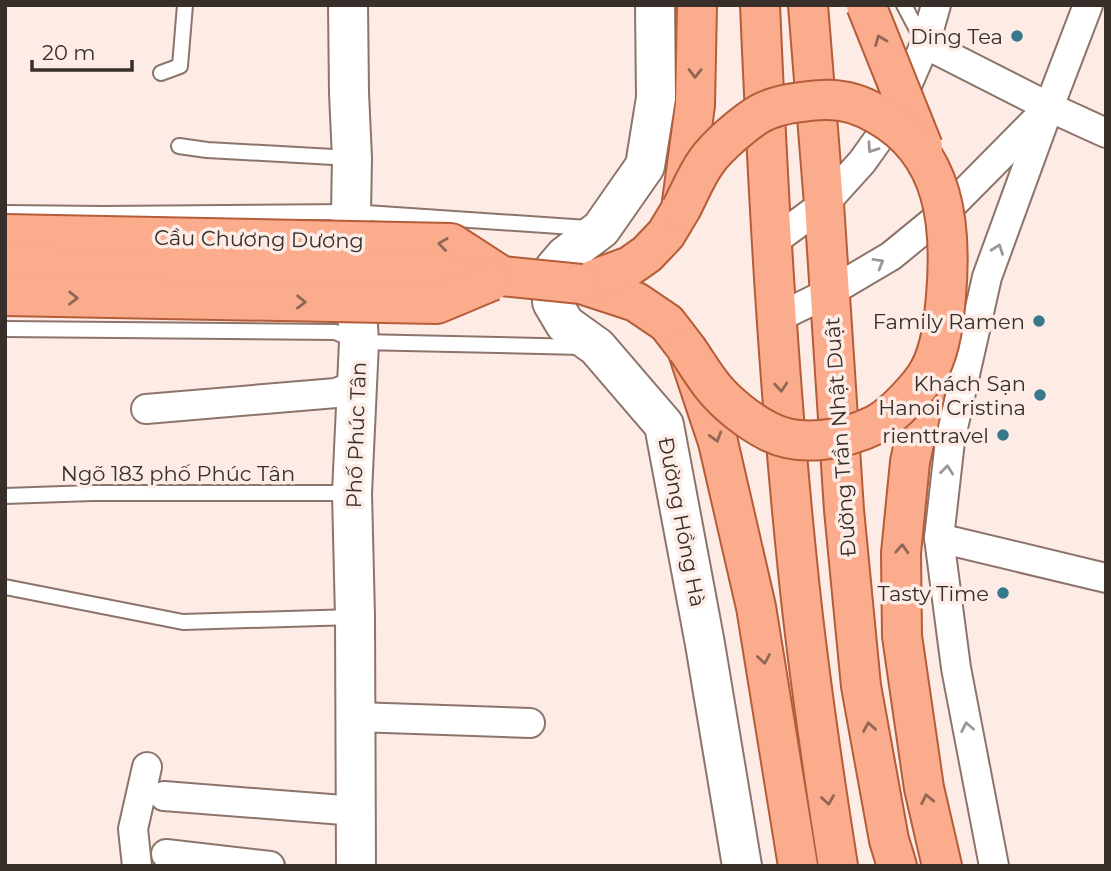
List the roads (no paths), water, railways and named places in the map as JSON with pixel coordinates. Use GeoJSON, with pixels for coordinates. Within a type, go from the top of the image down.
{"type":"FeatureCollection","features":[{"type":"Feature","properties":{"kind":"main road"},"geometry":{"type":"LineString","coordinates":[[681,209],[695,105],[696,5]]}},
{"type":"Feature","properties":{"kind":"main road"},"geometry":{"type":"LineString","coordinates":[[760,5],[775,319],[797,563],[838,866]]}},
{"type":"Feature","properties":{"kind":"main road","name":"Đường Trần Nhật Duật"},"geometry":{"type":"LineString","coordinates":[[808,5],[844,510],[861,686],[897,866]]}},
{"type":"Feature","properties":{"kind":"main road"},"geometry":{"type":"LineString","coordinates":[[866,5],[933,172],[941,195],[948,235],[945,314],[910,462],[901,553],[902,636],[924,788],[942,866]]}},
{"type":"Feature","properties":{"kind":"main road"},"geometry":{"type":"LineString","coordinates":[[581,284],[630,266],[648,254],[666,234],[706,162],[729,138],[762,113],[799,102],[834,99],[868,109],[893,123],[908,137],[933,172]]}},
{"type":"Feature","properties":{"kind":"main road","name":"Cầu Chương Dương"},"geometry":{"type":"LineString","coordinates":[[5,234],[451,243],[502,276]]}},
{"type":"Feature","properties":{"kind":"main road","name":"Cầu Chương Dương"},"geometry":{"type":"LineString","coordinates":[[5,266],[502,276],[581,284]]}},
{"type":"Feature","properties":{"kind":"main road","name":"Cầu Chương Dương"},"geometry":{"type":"LineString","coordinates":[[5,296],[437,304],[502,276]]}},
{"type":"Feature","properties":{"kind":"main road"},"geometry":{"type":"LineString","coordinates":[[581,284],[636,302],[667,323],[715,389],[747,418],[770,433],[802,441],[836,439],[877,424],[907,400],[930,369]]}},
{"type":"Feature","properties":{"kind":"main road"},"geometry":{"type":"LineString","coordinates":[[687,349],[718,442],[756,607],[798,866]]}},
{"type":"Feature","properties":{"kind":"street","name":"Phố Phúc Tân"},"geometry":{"type":"LineString","coordinates":[[348,5],[351,212],[359,342],[352,493],[356,866]]}},
{"type":"Feature","properties":{"kind":"street","name":"Đường Hồng Hà"},"geometry":{"type":"LineString","coordinates":[[655,5],[656,98],[645,166],[601,229],[565,256],[554,269],[552,302],[565,324],[597,347],[664,425],[705,644],[742,866]]}},
{"type":"Feature","properties":{"kind":"street"},"geometry":{"type":"LineString","coordinates":[[771,243],[824,204],[862,162],[892,120],[925,44],[936,5]]}},
{"type":"Feature","properties":{"kind":"street"},"geometry":{"type":"LineString","coordinates":[[994,866],[956,668],[939,538],[950,441],[988,277],[1088,5]]}},
{"type":"Feature","properties":{"kind":"street"},"geometry":{"type":"LineString","coordinates":[[925,44],[1106,133]]}},
{"type":"Feature","properties":{"kind":"street"},"geometry":{"type":"LineString","coordinates":[[775,319],[830,292],[891,256],[946,211],[1049,107]]}},
{"type":"Feature","properties":{"kind":"street"},"geometry":{"type":"LineString","coordinates":[[146,409],[336,393],[358,384]]}},
{"type":"Feature","properties":{"kind":"street"},"geometry":{"type":"LineString","coordinates":[[939,538],[1106,578]]}},
{"type":"Feature","properties":{"kind":"street"},"geometry":{"type":"LineString","coordinates":[[356,717],[530,723]]}},
{"type":"Feature","properties":{"kind":"street"},"geometry":{"type":"LineString","coordinates":[[137,866],[133,829],[147,767]]}},
{"type":"Feature","properties":{"kind":"street"},"geometry":{"type":"LineString","coordinates":[[164,796],[356,811]]}},
{"type":"Feature","properties":{"kind":"street"},"geometry":{"type":"LineString","coordinates":[[166,854],[270,866]]}},
{"type":"Feature","properties":{"kind":"lane"},"geometry":{"type":"LineString","coordinates":[[160,73],[180,66],[185,5]]}},
{"type":"Feature","properties":{"kind":"lane"},"geometry":{"type":"LineString","coordinates":[[904,5],[925,44]]}},
{"type":"Feature","properties":{"kind":"lane"},"geometry":{"type":"LineString","coordinates":[[179,146],[352,158]]}},
{"type":"Feature","properties":{"kind":"lane"},"geometry":{"type":"LineString","coordinates":[[5,213],[351,212],[601,229]]}},
{"type":"Feature","properties":{"kind":"lane"},"geometry":{"type":"LineString","coordinates":[[5,329],[335,332],[359,342],[597,347]]}},
{"type":"Feature","properties":{"kind":"lane","name":"Ngõ 183 phố Phúc Tân"},"geometry":{"type":"LineString","coordinates":[[5,496],[92,493],[352,493]]}},
{"type":"Feature","properties":{"kind":"lane"},"geometry":{"type":"LineString","coordinates":[[5,587],[183,622],[355,617]]}},
{"type":"Feature","properties":{"kind":"place","name":"Ding Tea"},"geometry":{"type":"Point","coordinates":[1017,36]}},
{"type":"Feature","properties":{"kind":"place","name":"Family Ramen"},"geometry":{"type":"Point","coordinates":[1039,321]}},
{"type":"Feature","properties":{"kind":"place","name":"Khách Sạn Hanoi Cristina"},"geometry":{"type":"Point","coordinates":[1040,395]}},
{"type":"Feature","properties":{"kind":"place","name":"rienttravel"},"geometry":{"type":"Point","coordinates":[1003,435]}},
{"type":"Feature","properties":{"kind":"place","name":"Tasty Time"},"geometry":{"type":"Point","coordinates":[1003,593]}}]}
